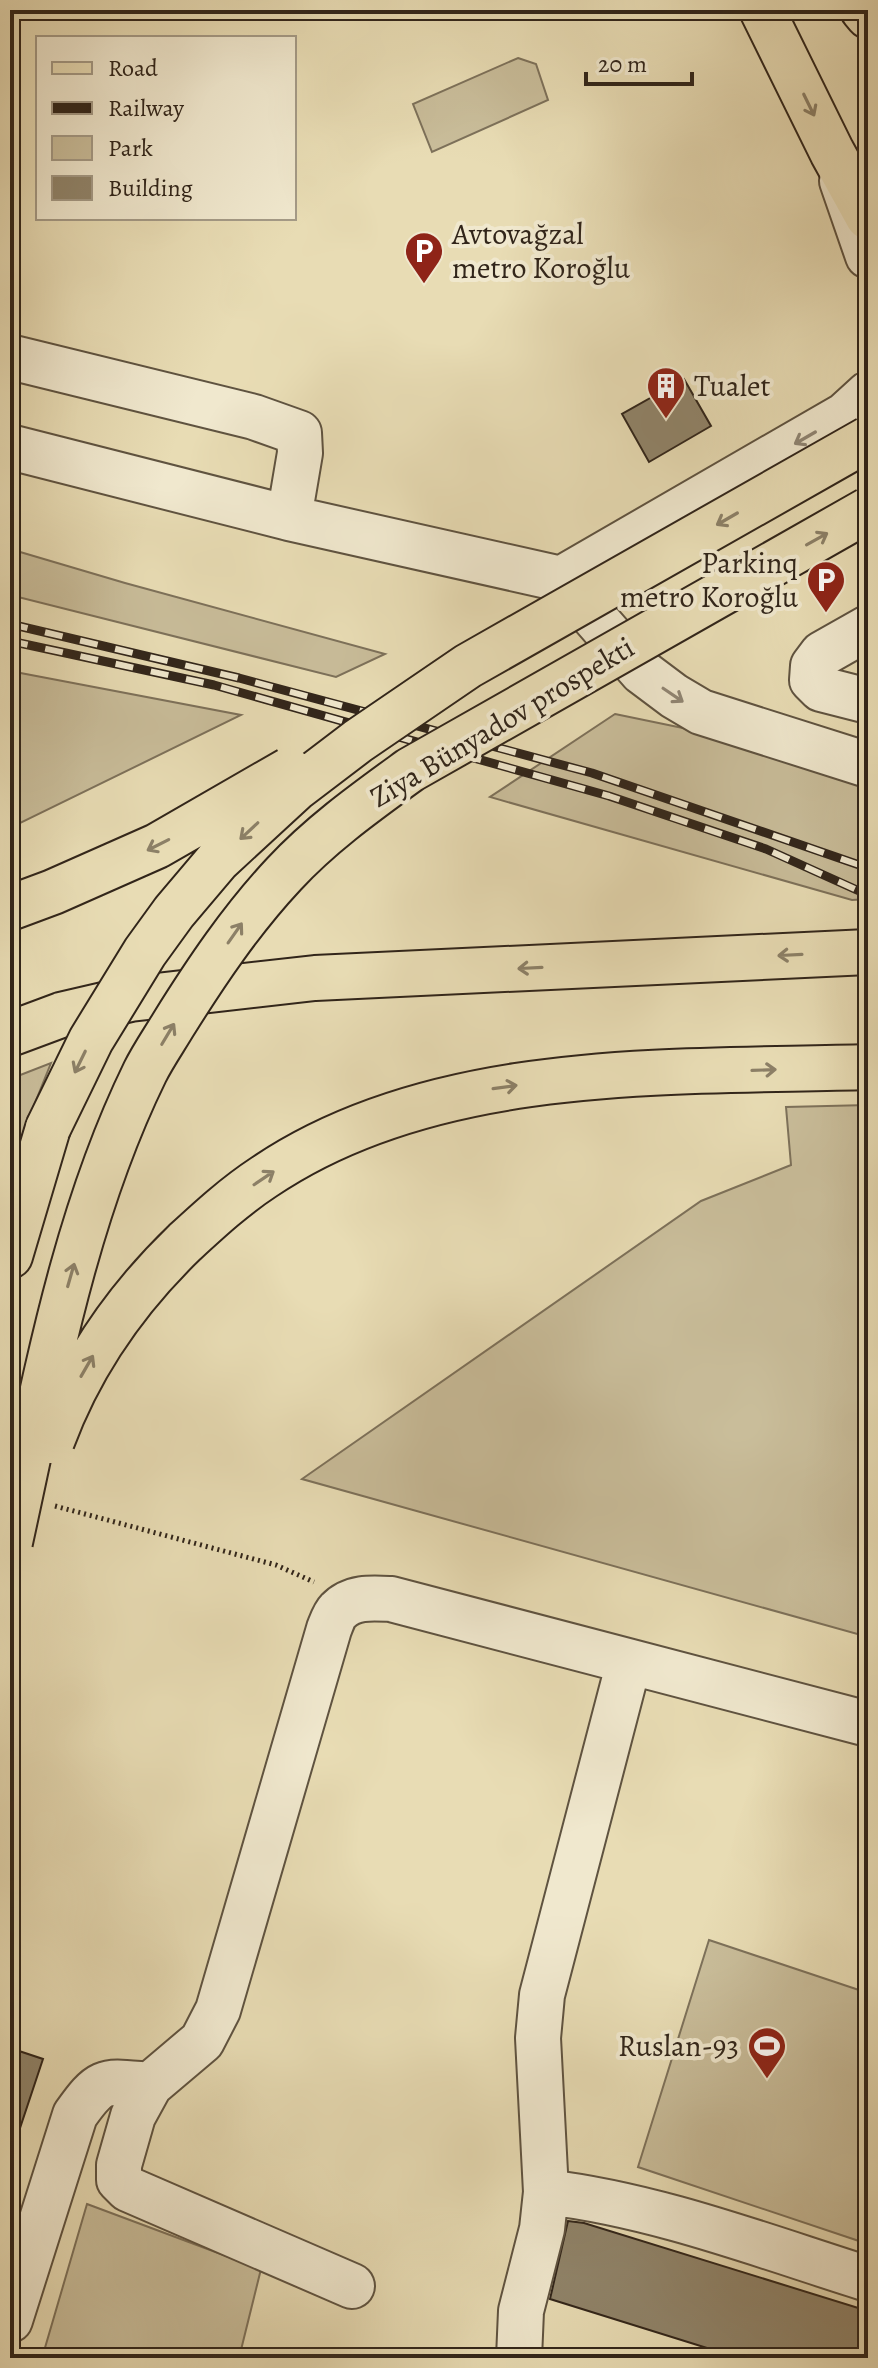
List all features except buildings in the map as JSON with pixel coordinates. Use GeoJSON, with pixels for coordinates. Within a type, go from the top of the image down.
{"type":"FeatureCollection","features":[{"type":"Feature","properties":{"kind":"main road"},"geometry":{"type":"LineString","coordinates":[[762,10],[832,152],[868,217]]}},
{"type":"Feature","properties":{"kind":"main road"},"geometry":{"type":"LineString","coordinates":[[863,10],[868,16]]}},
{"type":"Feature","properties":{"kind":"main road","name":"Ziya Bünyadov prospekti"},"geometry":{"type":"LineString","coordinates":[[10,1256],[54,1115],[91,1040],[145,952],[218,860],[295,789],[358,741],[468,666],[868,439]]}},
{"type":"Feature","properties":{"kind":"main road","name":"Ziya Bünyadov prospekti"},"geometry":{"type":"LineString","coordinates":[[10,1542],[70,1276],[113,1146],[146,1070],[243,922],[286,872],[346,816],[410,770],[868,510]]}},
{"type":"Feature","properties":{"kind":"main road"},"geometry":{"type":"LineString","coordinates":[[10,908],[157,846],[468,666]]}},
{"type":"Feature","properties":{"kind":"main road"},"geometry":{"type":"LineString","coordinates":[[14,1032],[61,1015],[130,999],[315,978],[868,952]]}},
{"type":"Feature","properties":{"kind":"main road"},"geometry":{"type":"LineString","coordinates":[[10,1569],[28,1507],[62,1414],[87,1364],[158,1268],[215,1214],[265,1176],[327,1141],[401,1112],[496,1088],[562,1080],[678,1073],[868,1067]]}},
{"type":"Feature","properties":{"kind":"street"},"geometry":{"type":"LineString","coordinates":[[832,152],[868,256]]}},
{"type":"Feature","properties":{"kind":"street"},"geometry":{"type":"LineString","coordinates":[[10,357],[272,422],[299,433],[300,453],[289,518]]}},
{"type":"Feature","properties":{"kind":"street"},"geometry":{"type":"LineString","coordinates":[[561,579],[845,415],[868,394]]}},
{"type":"Feature","properties":{"kind":"street"},"geometry":{"type":"LineString","coordinates":[[10,447],[289,518],[561,579],[642,672],[674,696],[701,712],[868,765]]}},
{"type":"Feature","properties":{"kind":"street"},"geometry":{"type":"LineString","coordinates":[[868,628],[822,654],[813,666],[812,680],[821,689],[868,701]]}},
{"type":"Feature","properties":{"kind":"street"},"geometry":{"type":"LineString","coordinates":[[352,2286],[128,2189],[119,2180],[119,2165],[133,2116],[150,2085],[202,2041],[218,2010],[329,1629],[338,1611],[355,1600],[371,1597],[391,1599],[868,1724]]}},
{"type":"Feature","properties":{"kind":"street"},"geometry":{"type":"LineString","coordinates":[[519,2358],[521,2311],[542,2229],[546,2192],[538,2038],[542,1995],[629,1662]]}},
{"type":"Feature","properties":{"kind":"street"},"geometry":{"type":"LineString","coordinates":[[10,2320],[75,2115],[93,2090],[103,2084],[150,2085]]}},
{"type":"Feature","properties":{"kind":"street"},"geometry":{"type":"LineString","coordinates":[[546,2192],[579,2196],[658,2214],[868,2279]]}},
{"type":"Feature","properties":{"kind":"path"},"geometry":{"type":"LineString","coordinates":[[54,1506],[276,1565],[355,1600]]}},
{"type":"Feature","properties":{"kind":"green space"},"geometry":{"type":"Polygon","coordinates":[[[518,58],[536,64],[548,100],[432,152],[413,104],[518,58]]]}},
{"type":"Feature","properties":{"kind":"green space"},"geometry":{"type":"Polygon","coordinates":[[[10,549],[385,654],[336,677],[10,595],[10,549]]]}},
{"type":"Feature","properties":{"kind":"green space"},"geometry":{"type":"Polygon","coordinates":[[[10,671],[241,715],[10,828],[10,671]]]}},
{"type":"Feature","properties":{"kind":"green space"},"geometry":{"type":"Polygon","coordinates":[[[615,714],[707,733],[868,781],[868,899],[852,900],[490,797],[615,714]]]}},
{"type":"Feature","properties":{"kind":"green space"},"geometry":{"type":"Polygon","coordinates":[[[51,1063],[10,1165],[10,1079],[51,1063]]]}},
{"type":"Feature","properties":{"kind":"green space"},"geometry":{"type":"Polygon","coordinates":[[[868,1105],[868,1637],[302,1479],[701,1201],[791,1165],[786,1107],[868,1105]]]}},
{"type":"Feature","properties":{"kind":"green space","name":"Ruslan-93"},"geometry":{"type":"Polygon","coordinates":[[[709,1940],[868,1993],[868,2244],[638,2167],[709,1940]]]}},
{"type":"Feature","properties":{"kind":"green space"},"geometry":{"type":"Polygon","coordinates":[[[87,2204],[261,2269],[239,2358],[42,2358],[87,2204]]]}},
{"type":"Feature","properties":{"kind":"railway"},"geometry":{"type":"LineString","coordinates":[[10,624],[239,678],[592,773],[868,868]]}},
{"type":"Feature","properties":{"kind":"railway"},"geometry":{"type":"LineString","coordinates":[[10,641],[214,685],[609,796],[766,849],[868,895]]}},
{"type":"Feature","properties":{"kind":"place","name":"Avtovağzal metro Koroğlu"},"geometry":{"type":"Point","coordinates":[424,285]}},
{"type":"Feature","properties":{"kind":"place","name":"Tualet"},"geometry":{"type":"Point","coordinates":[666,420]}},
{"type":"Feature","properties":{"kind":"place","name":"Parkinq metro Koroğlu"},"geometry":{"type":"Point","coordinates":[826,614]}},
{"type":"Feature","properties":{"kind":"place","name":"Ruslan-93"},"geometry":{"type":"Point","coordinates":[767,2080]}}]}
